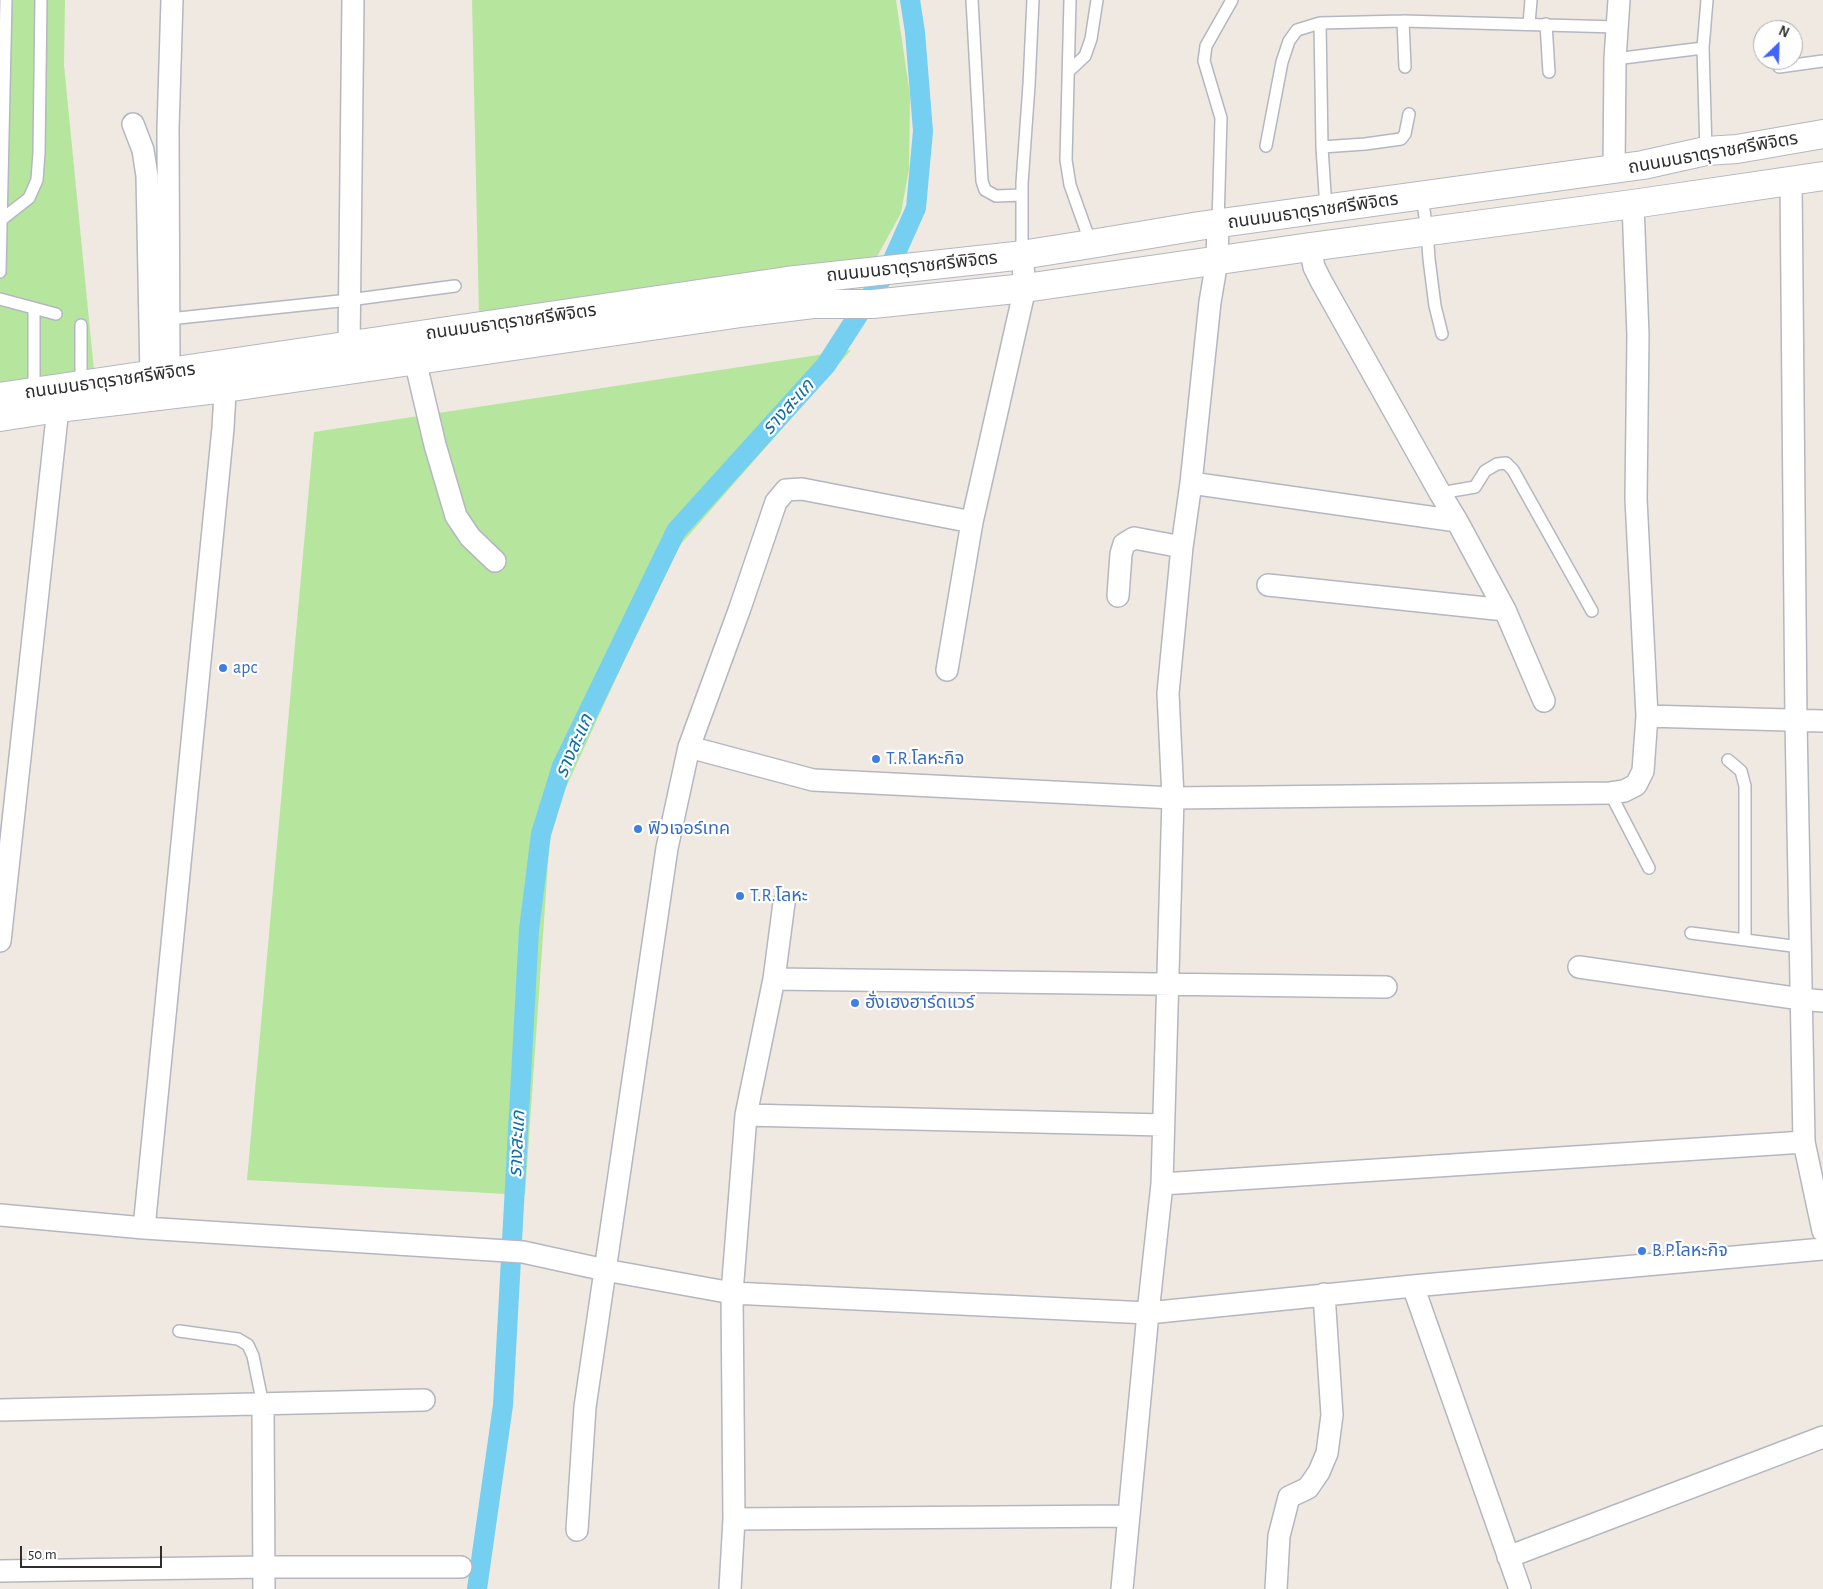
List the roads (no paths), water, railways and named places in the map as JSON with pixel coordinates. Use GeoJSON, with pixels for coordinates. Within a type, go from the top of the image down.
{"type":"FeatureCollection","features":[{"type":"Feature","properties":{"kind":"street"},"geometry":{"type":"LineString","coordinates":[[160,373],[169,319],[168,129],[172,0]]}},
{"type":"Feature","properties":{"kind":"street"},"geometry":{"type":"LineString","coordinates":[[349,346],[352,0]]}},
{"type":"Feature","properties":{"kind":"street"},"geometry":{"type":"LineString","coordinates":[[1614,169],[1615,59],[1619,0]]}},
{"type":"Feature","properties":{"kind":"street"},"geometry":{"type":"LineString","coordinates":[[132,124],[143,150],[147,176],[160,373]]}},
{"type":"Feature","properties":{"kind":"street","name":"ถนนมนธาตุราชศรีพิจิตร"},"geometry":{"type":"LineString","coordinates":[[0,397],[160,373],[226,376],[415,360],[797,297],[825,277],[1022,254],[1218,223],[1644,165],[1706,151],[1736,149],[1823,134]]}},
{"type":"Feature","properties":{"kind":"street","name":"ถนนมนธาตุราชศรีพิจิตร"},"geometry":{"type":"LineString","coordinates":[[0,418],[226,376],[349,346],[797,297],[873,304],[1025,288],[1823,176]]}},
{"type":"Feature","properties":{"kind":"street"},"geometry":{"type":"LineString","coordinates":[[1791,181],[1796,721],[1804,1142],[1823,1231]]}},
{"type":"Feature","properties":{"kind":"street"},"geometry":{"type":"LineString","coordinates":[[690,747],[813,780],[1172,798],[1624,792],[1636,785],[1643,771],[1647,716],[1636,500],[1638,335],[1633,204]]}},
{"type":"Feature","properties":{"kind":"street"},"geometry":{"type":"LineString","coordinates":[[1122,1589],[1162,1184],[1169,984],[1172,798],[1168,692],[1182,547],[1191,484],[1210,302],[1217,261],[1218,223]]}},
{"type":"Feature","properties":{"kind":"street"},"geometry":{"type":"LineString","coordinates":[[1310,247],[1314,267],[1321,281],[1457,521],[1505,610],[1544,701]]}},
{"type":"Feature","properties":{"kind":"street"},"geometry":{"type":"LineString","coordinates":[[947,670],[972,522],[1025,288],[1022,254]]}},
{"type":"Feature","properties":{"kind":"street"},"geometry":{"type":"LineString","coordinates":[[901,268],[917,299]]}},
{"type":"Feature","properties":{"kind":"street"},"geometry":{"type":"LineString","coordinates":[[415,360],[435,445],[456,516],[470,537],[495,561]]}},
{"type":"Feature","properties":{"kind":"street"},"geometry":{"type":"LineString","coordinates":[[144,1228],[223,428],[226,376]]}},
{"type":"Feature","properties":{"kind":"street"},"geometry":{"type":"LineString","coordinates":[[0,941],[58,408]]}},
{"type":"Feature","properties":{"kind":"street"},"geometry":{"type":"LineString","coordinates":[[1191,484],[1457,521]]}},
{"type":"Feature","properties":{"kind":"street"},"geometry":{"type":"LineString","coordinates":[[577,1530],[586,1407],[667,848],[690,747],[776,502],[786,490],[802,489],[972,522]]}},
{"type":"Feature","properties":{"kind":"street"},"geometry":{"type":"LineString","coordinates":[[1118,596],[1121,554],[1124,544],[1134,538],[1182,547]]}},
{"type":"Feature","properties":{"kind":"street"},"geometry":{"type":"LineString","coordinates":[[1268,585],[1505,610]]}},
{"type":"Feature","properties":{"kind":"street"},"geometry":{"type":"LineString","coordinates":[[1647,716],[1823,721]]}},
{"type":"Feature","properties":{"kind":"street"},"geometry":{"type":"LineString","coordinates":[[730,1589],[734,1519],[732,1293],[746,1115],[774,979],[784,903]]}},
{"type":"Feature","properties":{"kind":"street"},"geometry":{"type":"LineString","coordinates":[[1578,967],[1801,999],[1823,1000]]}},
{"type":"Feature","properties":{"kind":"street"},"geometry":{"type":"LineString","coordinates":[[774,979],[1386,986]]}},
{"type":"Feature","properties":{"kind":"street"},"geometry":{"type":"LineString","coordinates":[[746,1115],[1163,1125]]}},
{"type":"Feature","properties":{"kind":"street"},"geometry":{"type":"LineString","coordinates":[[1162,1184],[1804,1142]]}},
{"type":"Feature","properties":{"kind":"street"},"geometry":{"type":"LineString","coordinates":[[0,1216],[144,1228],[474,1247],[523,1252],[605,1270],[732,1293],[1148,1313],[1324,1294],[1823,1249]]}},
{"type":"Feature","properties":{"kind":"street"},"geometry":{"type":"LineString","coordinates":[[1413,1286],[1520,1589]]}},
{"type":"Feature","properties":{"kind":"street"},"geometry":{"type":"LineString","coordinates":[[1276,1589],[1279,1536],[1289,1497],[1308,1488],[1319,1472],[1327,1453],[1332,1415],[1324,1294]]}},
{"type":"Feature","properties":{"kind":"street"},"geometry":{"type":"LineString","coordinates":[[0,1410],[424,1400]]}},
{"type":"Feature","properties":{"kind":"street"},"geometry":{"type":"LineString","coordinates":[[263,1405],[264,1589]]}},
{"type":"Feature","properties":{"kind":"street"},"geometry":{"type":"LineString","coordinates":[[1508,1557],[1823,1437]]}},
{"type":"Feature","properties":{"kind":"street"},"geometry":{"type":"LineString","coordinates":[[734,1519],[1128,1516]]}},
{"type":"Feature","properties":{"kind":"street"},"geometry":{"type":"LineString","coordinates":[[0,1571],[461,1566]]}},
{"type":"Feature","properties":{"kind":"lane"},"geometry":{"type":"LineString","coordinates":[[0,272],[2,220],[2,32],[6,0]]}},
{"type":"Feature","properties":{"kind":"lane"},"geometry":{"type":"LineString","coordinates":[[2,220],[29,198],[37,180],[41,0]]}},
{"type":"Feature","properties":{"kind":"lane"},"geometry":{"type":"LineString","coordinates":[[972,0],[982,180],[985,190],[996,196],[1022,195]]}},
{"type":"Feature","properties":{"kind":"lane"},"geometry":{"type":"LineString","coordinates":[[1022,254],[1022,195],[1032,0]]}},
{"type":"Feature","properties":{"kind":"lane"},"geometry":{"type":"LineString","coordinates":[[1070,0],[1066,160],[1070,184],[1091,244]]}},
{"type":"Feature","properties":{"kind":"lane"},"geometry":{"type":"LineString","coordinates":[[1069,71],[1085,56],[1091,39],[1097,0]]}},
{"type":"Feature","properties":{"kind":"lane"},"geometry":{"type":"LineString","coordinates":[[1218,223],[1221,118],[1204,61],[1206,46],[1232,0]]}},
{"type":"Feature","properties":{"kind":"lane"},"geometry":{"type":"LineString","coordinates":[[1529,24],[1531,0]]}},
{"type":"Feature","properties":{"kind":"lane"},"geometry":{"type":"LineString","coordinates":[[1706,151],[1703,48],[1707,0]]}},
{"type":"Feature","properties":{"kind":"lane"},"geometry":{"type":"LineString","coordinates":[[1403,21],[1405,67]]}},
{"type":"Feature","properties":{"kind":"lane"},"geometry":{"type":"LineString","coordinates":[[1266,146],[1282,62],[1289,41],[1297,30],[1320,23],[1403,21],[1617,27]]}},
{"type":"Feature","properties":{"kind":"lane"},"geometry":{"type":"LineString","coordinates":[[1320,23],[1322,146],[1326,209]]}},
{"type":"Feature","properties":{"kind":"lane"},"geometry":{"type":"LineString","coordinates":[[1546,24],[1549,72]]}},
{"type":"Feature","properties":{"kind":"lane"},"geometry":{"type":"LineString","coordinates":[[1615,59],[1703,48]]}},
{"type":"Feature","properties":{"kind":"lane"},"geometry":{"type":"LineString","coordinates":[[1803,64],[1823,61]]}},
{"type":"Feature","properties":{"kind":"lane"},"geometry":{"type":"LineString","coordinates":[[1322,146],[1366,144],[1400,139],[1404,134],[1409,114]]}},
{"type":"Feature","properties":{"kind":"lane"},"geometry":{"type":"LineString","coordinates":[[1422,196],[1434,298],[1442,334]]}},
{"type":"Feature","properties":{"kind":"lane"},"geometry":{"type":"LineString","coordinates":[[169,319],[349,300],[455,286]]}},
{"type":"Feature","properties":{"kind":"lane"},"geometry":{"type":"LineString","coordinates":[[0,299],[56,314]]}},
{"type":"Feature","properties":{"kind":"lane"},"geometry":{"type":"LineString","coordinates":[[34,308],[34,392]]}},
{"type":"Feature","properties":{"kind":"lane"},"geometry":{"type":"LineString","coordinates":[[80,386],[81,324]]}},
{"type":"Feature","properties":{"kind":"lane"},"geometry":{"type":"LineString","coordinates":[[1440,493],[1475,487],[1486,471],[1497,464],[1506,463],[1513,470],[1592,611]]}},
{"type":"Feature","properties":{"kind":"lane"},"geometry":{"type":"LineString","coordinates":[[1728,760],[1741,771],[1745,786],[1745,939]]}},
{"type":"Feature","properties":{"kind":"lane"},"geometry":{"type":"LineString","coordinates":[[1610,793],[1649,868]]}},
{"type":"Feature","properties":{"kind":"lane"},"geometry":{"type":"LineString","coordinates":[[1691,933],[1800,947]]}},
{"type":"Feature","properties":{"kind":"lane"},"geometry":{"type":"LineString","coordinates":[[179,1331],[238,1339],[248,1345],[253,1356],[263,1405]]}},
{"type":"Feature","properties":{"kind":"waterway","name":"รางสะแก"},"geometry":{"type":"LineString","coordinates":[[477,1589],[503,1405],[529,930],[541,834],[562,766],[676,531],[826,365],[891,264],[916,208],[923,131],[915,32],[910,0]]}},
{"type":"Feature","properties":{"kind":"place","name":"apc"},"geometry":{"type":"Point","coordinates":[223,668]}},
{"type":"Feature","properties":{"kind":"place","name":"T.R.โลหะกิจ"},"geometry":{"type":"Point","coordinates":[876,759]}},
{"type":"Feature","properties":{"kind":"place","name":"ฟิวเจอร์เทค"},"geometry":{"type":"Point","coordinates":[638,829]}},
{"type":"Feature","properties":{"kind":"place","name":"T.R.โลหะ"},"geometry":{"type":"Point","coordinates":[740,896]}},
{"type":"Feature","properties":{"kind":"place","name":"ฮั่งเฮงฮาร์ดแวร์"},"geometry":{"type":"Point","coordinates":[855,1003]}},
{"type":"Feature","properties":{"kind":"place","name":"B.P.โลหะกิจ"},"geometry":{"type":"Point","coordinates":[1642,1251]}}]}
